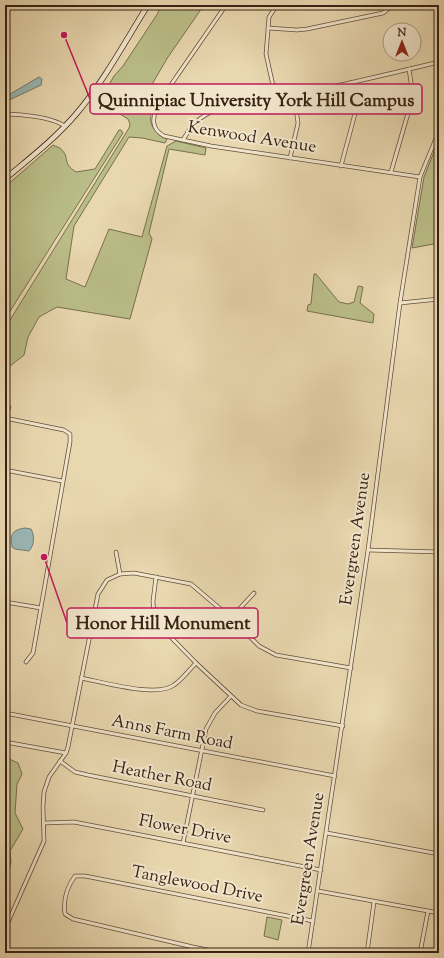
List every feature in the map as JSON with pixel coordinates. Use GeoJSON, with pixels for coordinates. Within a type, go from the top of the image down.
{"type":"FeatureCollection","features":[{"type":"Feature","properties":{"kind":"main road"},"geometry":{"type":"LineString","coordinates":[[5,179],[65,126],[78,112],[92,94],[148,5]]}},
{"type":"Feature","properties":{"kind":"street","name":"Kenwood Avenue"},"geometry":{"type":"LineString","coordinates":[[226,5],[157,105],[153,116],[154,124],[158,133],[164,136],[211,146],[420,177]]}},
{"type":"Feature","properties":{"kind":"street"},"geometry":{"type":"LineString","coordinates":[[276,99],[266,54],[269,17],[277,5]]}},
{"type":"Feature","properties":{"kind":"street"},"geometry":{"type":"LineString","coordinates":[[268,28],[297,30],[307,29],[383,13],[390,5]]}},
{"type":"Feature","properties":{"kind":"street"},"geometry":{"type":"LineString","coordinates":[[183,140],[188,130],[197,121],[208,113],[222,108],[276,99],[439,62]]}},
{"type":"Feature","properties":{"kind":"street"},"geometry":{"type":"LineString","coordinates":[[391,172],[413,96],[408,70]]}},
{"type":"Feature","properties":{"kind":"street"},"geometry":{"type":"LineString","coordinates":[[341,166],[356,110],[351,83]]}},
{"type":"Feature","properties":{"kind":"street"},"geometry":{"type":"LineString","coordinates":[[290,158],[298,123],[294,95]]}},
{"type":"Feature","properties":{"kind":"street"},"geometry":{"type":"LineString","coordinates":[[5,114],[30,115],[60,123],[65,126]]}},
{"type":"Feature","properties":{"kind":"street","name":"Evergreen Avenue"},"geometry":{"type":"LineString","coordinates":[[308,953],[352,668],[400,303],[420,177],[439,131]]}},
{"type":"Feature","properties":{"kind":"street"},"geometry":{"type":"LineString","coordinates":[[400,303],[439,299]]}},
{"type":"Feature","properties":{"kind":"street"},"geometry":{"type":"LineString","coordinates":[[9,407],[5,417],[64,430],[70,434],[70,442],[33,653],[26,662]]}},
{"type":"Feature","properties":{"kind":"street"},"geometry":{"type":"LineString","coordinates":[[5,470],[62,481]]}},
{"type":"Feature","properties":{"kind":"street"},"geometry":{"type":"LineString","coordinates":[[368,550],[439,552]]}},
{"type":"Feature","properties":{"kind":"street"},"geometry":{"type":"LineString","coordinates":[[116,552],[120,574]]}},
{"type":"Feature","properties":{"kind":"street"},"geometry":{"type":"LineString","coordinates":[[5,929],[44,841],[44,792],[49,777],[66,753],[68,747],[98,594],[107,580],[120,574],[134,573],[191,584],[232,618],[260,646],[276,655],[352,668]]}},
{"type":"Feature","properties":{"kind":"street"},"geometry":{"type":"LineString","coordinates":[[156,577],[153,601],[154,615],[160,626],[196,663],[241,705],[257,711],[343,726]]}},
{"type":"Feature","properties":{"kind":"street"},"geometry":{"type":"LineString","coordinates":[[232,618],[254,593]]}},
{"type":"Feature","properties":{"kind":"street"},"geometry":{"type":"LineString","coordinates":[[5,602],[41,608]]}},
{"type":"Feature","properties":{"kind":"street"},"geometry":{"type":"LineString","coordinates":[[81,678],[150,691],[163,690],[173,686],[196,663]]}},
{"type":"Feature","properties":{"kind":"street"},"geometry":{"type":"LineString","coordinates":[[184,843],[206,729],[215,713],[231,696]]}},
{"type":"Feature","properties":{"kind":"street","name":"Anns Farm Road"},"geometry":{"type":"LineString","coordinates":[[5,713],[201,752],[335,776]]}},
{"type":"Feature","properties":{"kind":"street"},"geometry":{"type":"LineString","coordinates":[[5,742],[66,753]]}},
{"type":"Feature","properties":{"kind":"street","name":"Heather Road"},"geometry":{"type":"LineString","coordinates":[[60,761],[75,772],[88,776],[263,810]]}},
{"type":"Feature","properties":{"kind":"street","name":"Flower Drive"},"geometry":{"type":"LineString","coordinates":[[44,823],[74,822],[321,870]]}},
{"type":"Feature","properties":{"kind":"street"},"geometry":{"type":"LineString","coordinates":[[326,833],[439,854]]}},
{"type":"Feature","properties":{"kind":"street","name":"Tanglewood Drive"},"geometry":{"type":"LineString","coordinates":[[222,953],[73,919],[65,914],[64,906],[70,884],[75,876],[85,876],[313,921]]}},
{"type":"Feature","properties":{"kind":"street"},"geometry":{"type":"LineString","coordinates":[[318,891],[439,913]]}},
{"type":"Feature","properties":{"kind":"street"},"geometry":{"type":"LineString","coordinates":[[367,953],[374,902]]}},
{"type":"Feature","properties":{"kind":"street"},"geometry":{"type":"LineString","coordinates":[[420,953],[428,910]]}},
{"type":"Feature","properties":{"kind":"street"},"geometry":{"type":"LineString","coordinates":[[5,933],[6,953]]}},
{"type":"Feature","properties":{"kind":"green space"},"geometry":{"type":"Polygon","coordinates":[[[160,5],[204,5],[168,57],[151,86],[162,92],[154,105],[151,123],[159,134],[167,139],[165,143],[129,137],[74,226],[66,279],[85,287],[109,229],[142,237],[167,146],[176,141],[206,148],[205,155],[169,149],[149,233],[152,239],[130,319],[57,307],[39,317],[28,337],[24,355],[5,370],[5,328],[129,128],[130,124],[128,119],[107,106],[103,100],[103,95],[114,76],[123,66],[158,13],[160,5]]]}},
{"type":"Feature","properties":{"kind":"green space"},"geometry":{"type":"Polygon","coordinates":[[[119,130],[123,133],[5,319],[5,187],[53,145],[61,149],[66,156],[69,166],[76,172],[95,169],[119,130]]]}},
{"type":"Feature","properties":{"kind":"green space"},"geometry":{"type":"Polygon","coordinates":[[[439,139],[439,243],[412,248],[424,177],[439,139]]]}},
{"type":"Feature","properties":{"kind":"green space"},"geometry":{"type":"Polygon","coordinates":[[[314,274],[316,274],[339,302],[348,304],[354,302],[358,286],[363,287],[360,303],[374,314],[373,323],[307,311],[308,305],[311,304],[314,274]]]}},
{"type":"Feature","properties":{"kind":"green space"},"geometry":{"type":"Polygon","coordinates":[[[9,759],[18,763],[22,774],[17,784],[15,813],[23,829],[10,851],[11,862],[9,870],[5,867],[7,839],[5,839],[5,770],[9,759]]]}},
{"type":"Feature","properties":{"kind":"green space"},"geometry":{"type":"Polygon","coordinates":[[[267,917],[282,920],[278,940],[264,936],[267,917]]]}},
{"type":"Feature","properties":{"kind":"water"},"geometry":{"type":"Polygon","coordinates":[[[39,77],[42,79],[41,85],[5,102],[5,97],[39,77]]]}},
{"type":"Feature","properties":{"kind":"water"},"geometry":{"type":"Polygon","coordinates":[[[25,528],[31,529],[33,535],[33,544],[29,551],[15,549],[12,547],[11,539],[13,533],[17,530],[25,528]]]}},
{"type":"Feature","properties":{"kind":"place","name":"Quinnipiac University York Hill Campus"},"geometry":{"type":"Point","coordinates":[64,35]}},
{"type":"Feature","properties":{"kind":"place","name":"Honor Hill Monument"},"geometry":{"type":"Point","coordinates":[44,557]}}]}
